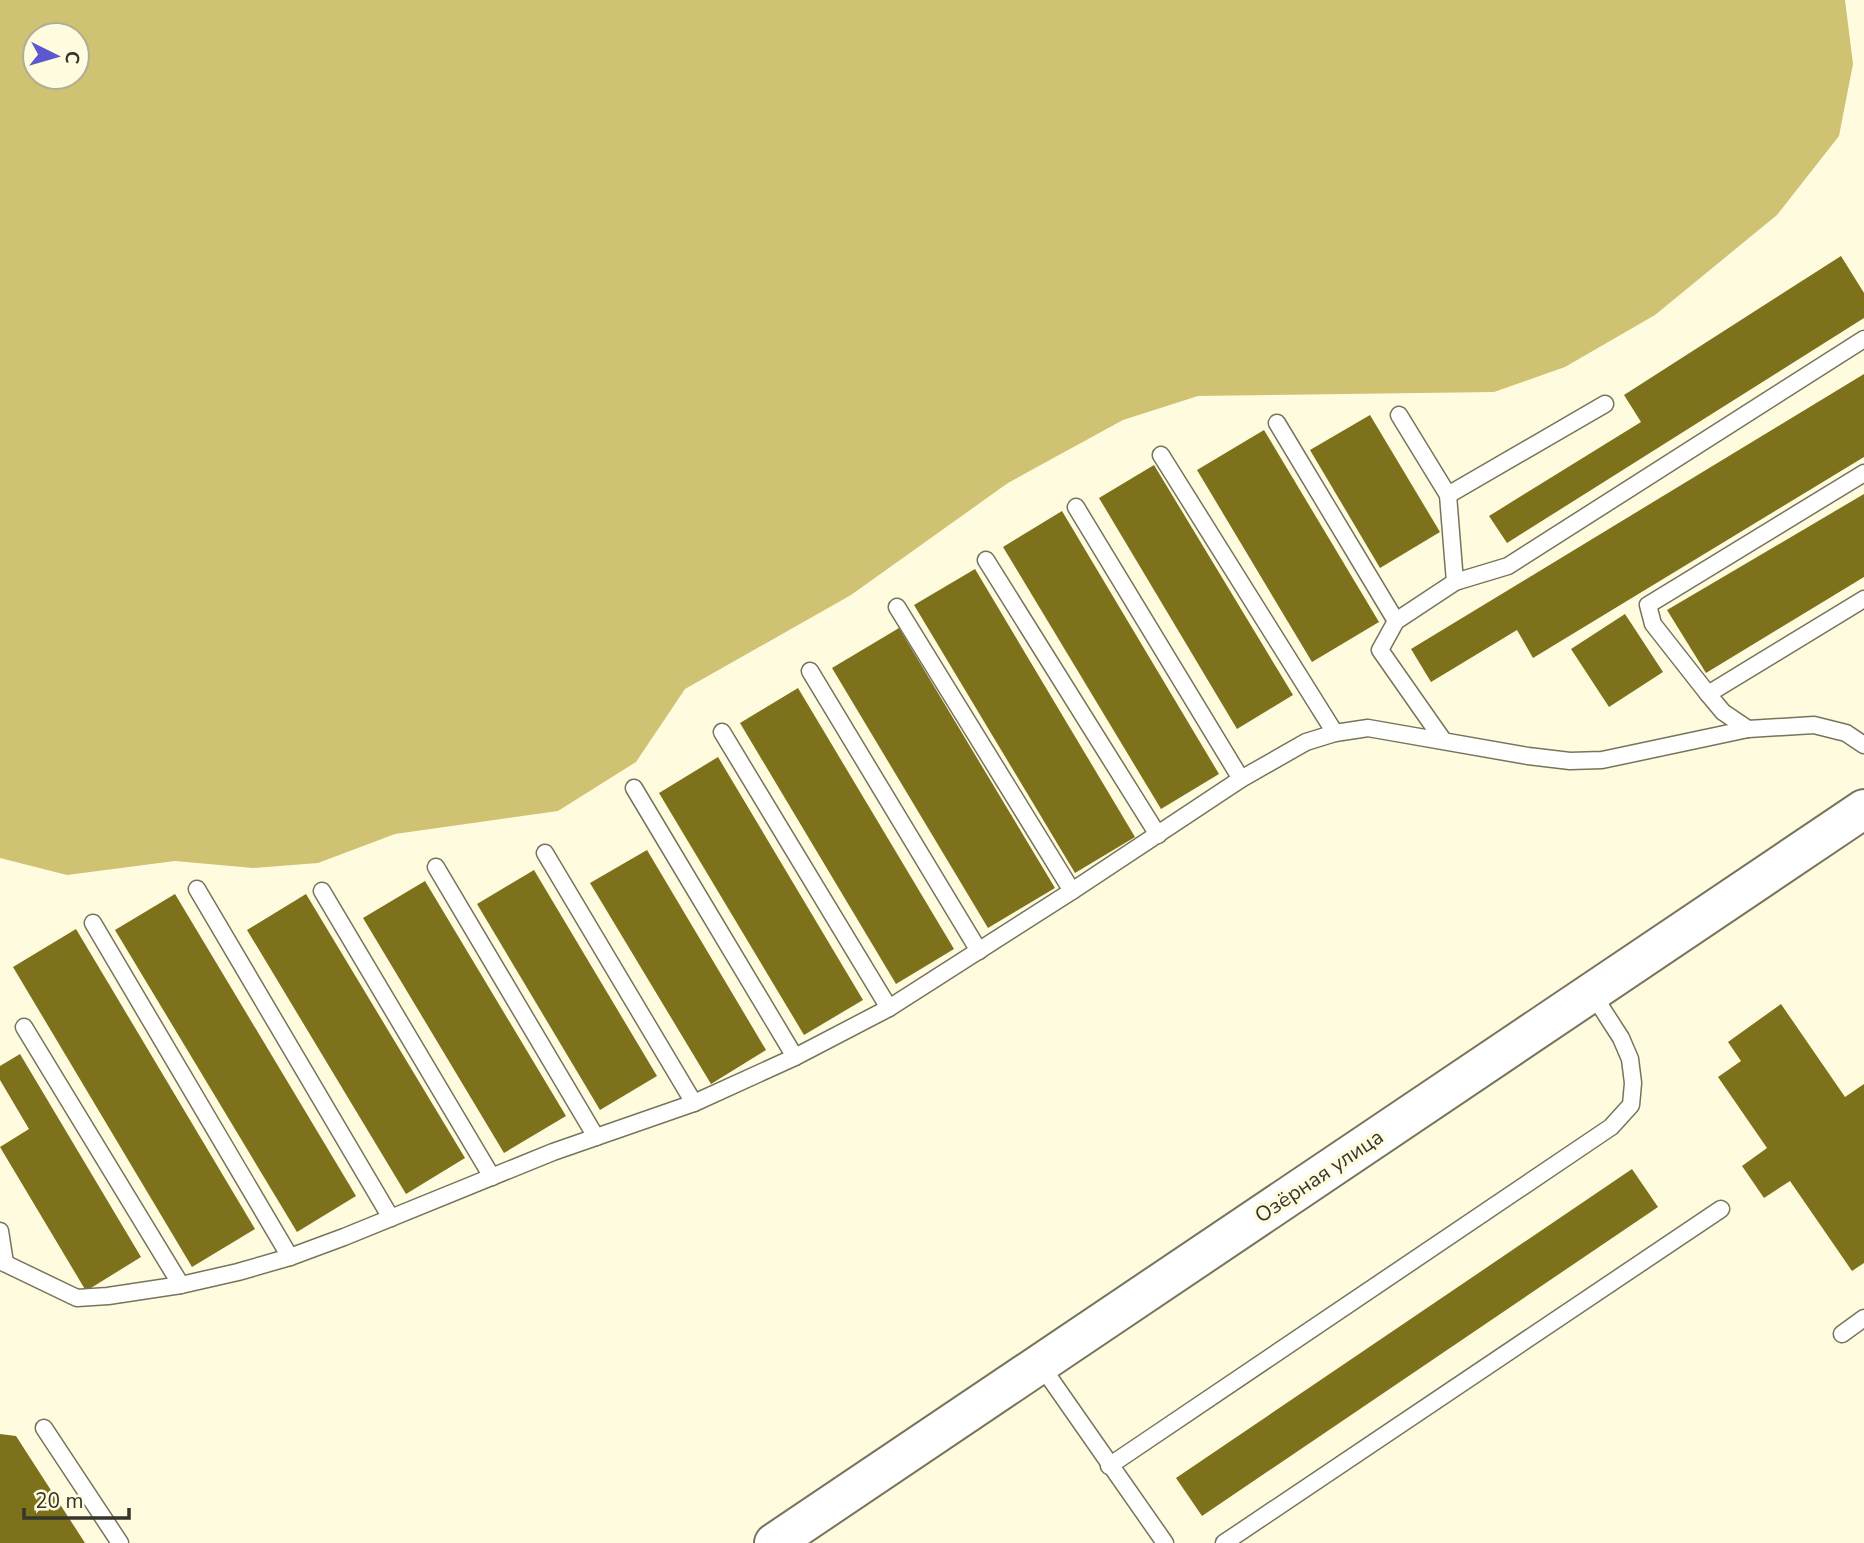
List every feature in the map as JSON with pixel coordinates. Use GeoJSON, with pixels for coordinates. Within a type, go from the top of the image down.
{"type":"FeatureCollection","features":[{"type":"Feature","properties":{"kind":"street","name":"Озёрная улица"},"geometry":{"type":"LineString","coordinates":[[774,1543],[1864,809]]}},
{"type":"Feature","properties":{"kind":"lane"},"geometry":{"type":"LineString","coordinates":[[1443,740],[1380,650],[1396,621],[1455,582],[1508,566],[1864,340]]}},
{"type":"Feature","properties":{"kind":"lane"},"geometry":{"type":"LineString","coordinates":[[1448,495],[1605,404]]}},
{"type":"Feature","properties":{"kind":"lane"},"geometry":{"type":"LineString","coordinates":[[1399,415],[1448,495],[1455,582]]}},
{"type":"Feature","properties":{"kind":"lane"},"geometry":{"type":"LineString","coordinates":[[1277,423],[1396,621]]}},
{"type":"Feature","properties":{"kind":"lane"},"geometry":{"type":"LineString","coordinates":[[1161,455],[1335,733]]}},
{"type":"Feature","properties":{"kind":"lane"},"geometry":{"type":"LineString","coordinates":[[1748,729],[1723,712],[1708,694],[1653,624],[1648,605],[1864,473]]}},
{"type":"Feature","properties":{"kind":"lane"},"geometry":{"type":"LineString","coordinates":[[1076,507],[1241,779]]}},
{"type":"Feature","properties":{"kind":"lane"},"geometry":{"type":"LineString","coordinates":[[986,560],[1158,835]]}},
{"type":"Feature","properties":{"kind":"lane"},"geometry":{"type":"LineString","coordinates":[[1708,694],[1864,598]]}},
{"type":"Feature","properties":{"kind":"lane"},"geometry":{"type":"LineString","coordinates":[[897,607],[1072,891]]}},
{"type":"Feature","properties":{"kind":"lane"},"geometry":{"type":"LineString","coordinates":[[810,671],[979,951]]}},
{"type":"Feature","properties":{"kind":"lane"},"geometry":{"type":"LineString","coordinates":[[0,1231],[3,1262],[77,1298],[181,1285],[290,1257],[596,1137],[694,1103],[795,1057],[889,1008],[1241,779],[1306,742],[1335,733],[1368,728],[1570,761],[1602,760],[1748,729],[1814,725],[1846,733],[1864,746]]}},
{"type":"Feature","properties":{"kind":"lane"},"geometry":{"type":"LineString","coordinates":[[722,732],[889,1008]]}},
{"type":"Feature","properties":{"kind":"lane"},"geometry":{"type":"LineString","coordinates":[[634,788],[795,1057]]}},
{"type":"Feature","properties":{"kind":"lane"},"geometry":{"type":"LineString","coordinates":[[545,853],[694,1103]]}},
{"type":"Feature","properties":{"kind":"lane"},"geometry":{"type":"LineString","coordinates":[[436,867],[596,1137]]}},
{"type":"Feature","properties":{"kind":"lane"},"geometry":{"type":"LineString","coordinates":[[197,889],[391,1218]]}},
{"type":"Feature","properties":{"kind":"lane"},"geometry":{"type":"LineString","coordinates":[[322,891],[492,1177]]}},
{"type":"Feature","properties":{"kind":"lane"},"geometry":{"type":"LineString","coordinates":[[93,923],[290,1257]]}},
{"type":"Feature","properties":{"kind":"lane"},"geometry":{"type":"LineString","coordinates":[[1109,1466],[1611,1127],[1631,1105],[1633,1083],[1630,1059],[1621,1038],[1592,993]]}},
{"type":"Feature","properties":{"kind":"lane"},"geometry":{"type":"LineString","coordinates":[[24,1027],[181,1285]]}},
{"type":"Feature","properties":{"kind":"lane"},"geometry":{"type":"LineString","coordinates":[[1224,1543],[1721,1209]]}},
{"type":"Feature","properties":{"kind":"lane"},"geometry":{"type":"LineString","coordinates":[[1842,1334],[1864,1318]]}},
{"type":"Feature","properties":{"kind":"lane"},"geometry":{"type":"LineString","coordinates":[[1040,1364],[1165,1543]]}},
{"type":"Feature","properties":{"kind":"lane"},"geometry":{"type":"LineString","coordinates":[[44,1428],[120,1543]]}},
{"type":"Feature","properties":{"kind":"shaded area"},"geometry":{"type":"Polygon","coordinates":[[[0,0],[1845,0],[1853,64],[1839,136],[1777,215],[1655,315],[1565,367],[1494,392],[1198,396],[1123,420],[1008,483],[851,595],[685,689],[636,762],[558,811],[395,834],[318,863],[253,868],[175,861],[67,875],[0,858],[0,0]]]}},
{"type":"Feature","properties":{"kind":"building"},"geometry":{"type":"Polygon","coordinates":[[[1841,256],[1864,293],[1864,318],[1507,543],[1489,516],[1641,422],[1624,395],[1841,256]]]}},
{"type":"Feature","properties":{"kind":"building"},"geometry":{"type":"Polygon","coordinates":[[[1864,374],[1864,457],[1533,658],[1517,630],[1431,682],[1411,649],[1864,374]]]}},
{"type":"Feature","properties":{"kind":"building"},"geometry":{"type":"Polygon","coordinates":[[[1370,415],[1440,532],[1380,568],[1310,450],[1370,415]]]}},
{"type":"Feature","properties":{"kind":"building"},"geometry":{"type":"Polygon","coordinates":[[[1264,430],[1379,622],[1312,662],[1197,470],[1264,430]]]}},
{"type":"Feature","properties":{"kind":"building"},"geometry":{"type":"Polygon","coordinates":[[[1154,465],[1293,695],[1237,729],[1099,498],[1154,465]]]}},
{"type":"Feature","properties":{"kind":"building"},"geometry":{"type":"Polygon","coordinates":[[[1864,494],[1864,577],[1706,673],[1667,610],[1864,494]]]}},
{"type":"Feature","properties":{"kind":"building"},"geometry":{"type":"Polygon","coordinates":[[[1062,511],[1219,774],[1161,809],[1003,547],[1062,511]]]}},
{"type":"Feature","properties":{"kind":"building"},"geometry":{"type":"Polygon","coordinates":[[[975,569],[1135,837],[1075,873],[914,605],[975,569]]]}},
{"type":"Feature","properties":{"kind":"building"},"geometry":{"type":"Polygon","coordinates":[[[1625,614],[1663,672],[1609,707],[1571,649],[1625,614]]]}},
{"type":"Feature","properties":{"kind":"building"},"geometry":{"type":"Polygon","coordinates":[[[899,628],[1055,888],[988,928],[832,668],[899,628]]]}},
{"type":"Feature","properties":{"kind":"building"},"geometry":{"type":"Polygon","coordinates":[[[798,688],[954,949],[896,984],[740,723],[798,688]]]}},
{"type":"Feature","properties":{"kind":"building"},"geometry":{"type":"Polygon","coordinates":[[[718,757],[863,1000],[804,1035],[659,793],[718,757]]]}},
{"type":"Feature","properties":{"kind":"building"},"geometry":{"type":"Polygon","coordinates":[[[647,850],[766,1050],[711,1084],[590,883],[647,850]]]}},
{"type":"Feature","properties":{"kind":"building"},"geometry":{"type":"Polygon","coordinates":[[[534,870],[657,1076],[600,1110],[477,904],[534,870]]]}},
{"type":"Feature","properties":{"kind":"building"},"geometry":{"type":"Polygon","coordinates":[[[425,881],[566,1116],[504,1153],[363,918],[425,881]]]}},
{"type":"Feature","properties":{"kind":"building"},"geometry":{"type":"Polygon","coordinates":[[[175,894],[356,1196],[297,1232],[115,930],[175,894]]]}},
{"type":"Feature","properties":{"kind":"building"},"geometry":{"type":"Polygon","coordinates":[[[306,894],[465,1158],[406,1194],[247,930],[306,894]]]}},
{"type":"Feature","properties":{"kind":"building"},"geometry":{"type":"Polygon","coordinates":[[[76,929],[255,1229],[192,1267],[13,967],[76,929]]]}},
{"type":"Feature","properties":{"kind":"building"},"geometry":{"type":"Polygon","coordinates":[[[1781,1004],[1845,1097],[1864,1084],[1864,1263],[1852,1271],[1790,1181],[1764,1198],[1742,1166],[1767,1148],[1718,1077],[1741,1061],[1728,1042],[1781,1004]]]}},
{"type":"Feature","properties":{"kind":"building"},"geometry":{"type":"Polygon","coordinates":[[[20,1054],[141,1257],[86,1291],[0,1147],[29,1129],[0,1080],[0,1066],[20,1054]]]}},
{"type":"Feature","properties":{"kind":"building"},"geometry":{"type":"Polygon","coordinates":[[[1632,1169],[1658,1207],[1202,1516],[1176,1478],[1632,1169]]]}},
{"type":"Feature","properties":{"kind":"building"},"geometry":{"type":"Polygon","coordinates":[[[0,1434],[16,1436],[85,1543],[0,1543],[0,1434]]]}}]}
